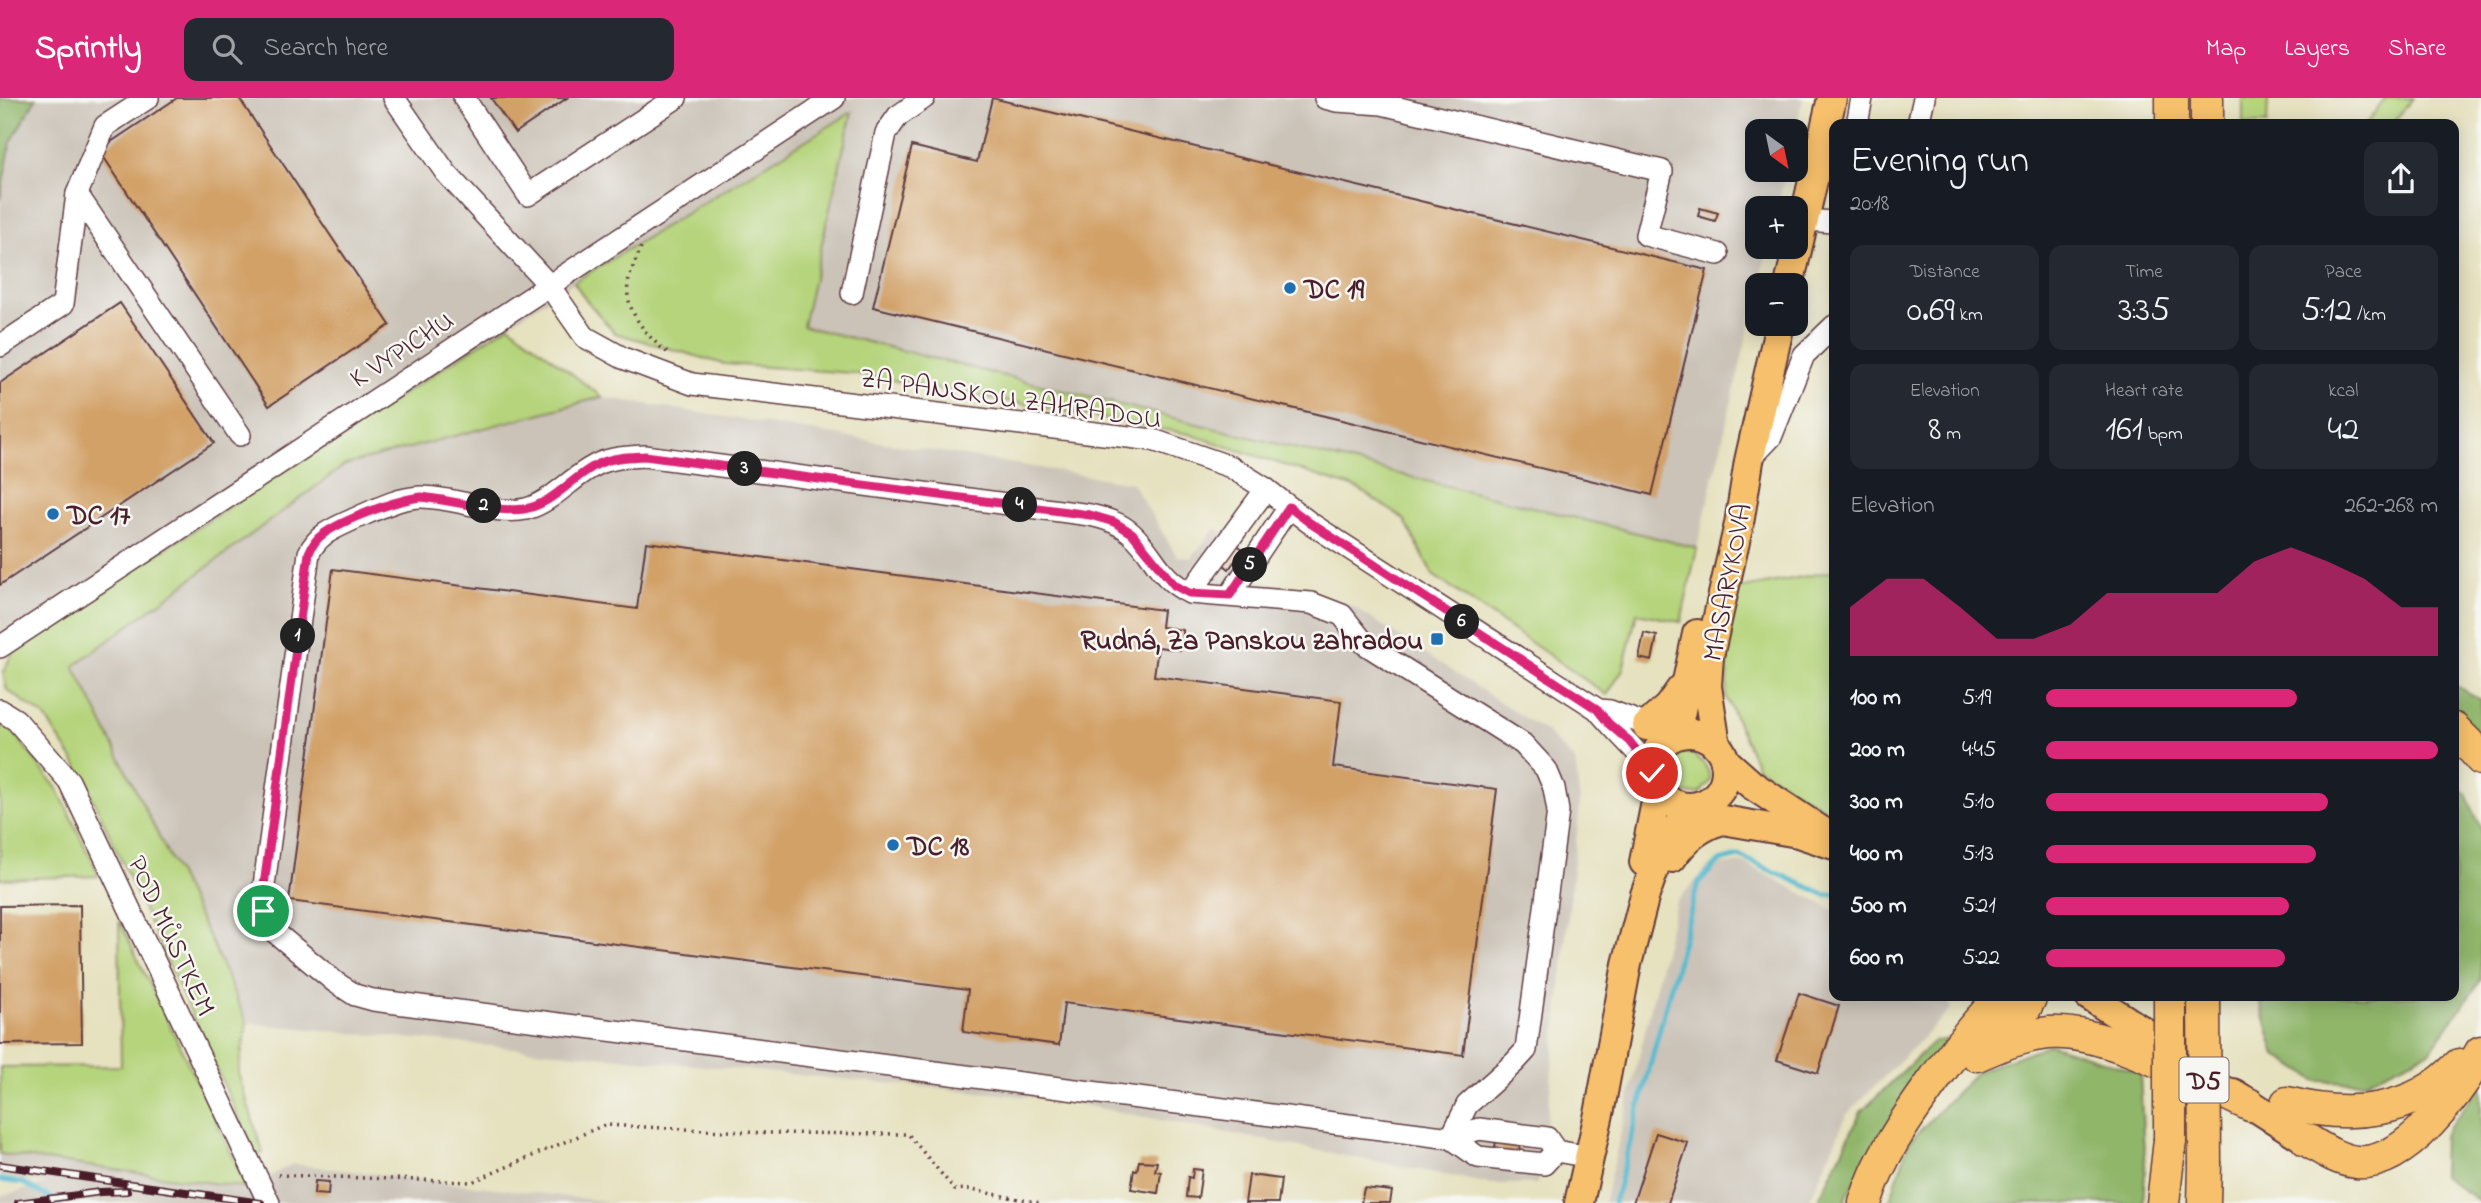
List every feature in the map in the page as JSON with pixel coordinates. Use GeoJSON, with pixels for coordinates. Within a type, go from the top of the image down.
{"type":"FeatureCollection","features":[{"type":"Feature","properties":{"kind":"highway"},"geometry":{"type":"LineString","coordinates":[[2459,734],[2481,762]]}},
{"type":"Feature","properties":{"kind":"highway"},"geometry":{"type":"LineString","coordinates":[[2459,746],[2481,762]]}},
{"type":"Feature","properties":{"kind":"highway"},"geometry":{"type":"LineString","coordinates":[[1976,1041],[1983,1001]]}},
{"type":"Feature","properties":{"kind":"highway"},"geometry":{"type":"LineString","coordinates":[[1865,1203],[1889,1147],[1914,1108],[1976,1041],[2000,1001]]}},
{"type":"Feature","properties":{"kind":"highway"},"geometry":{"type":"LineString","coordinates":[[1976,1041],[2023,1012],[2028,1001]]}},
{"type":"Feature","properties":{"kind":"highway","name":"D5"},"geometry":{"type":"LineString","coordinates":[[2169,1203],[2170,1001]]}},
{"type":"Feature","properties":{"kind":"highway","name":"D5"},"geometry":{"type":"LineString","coordinates":[[2204,1001],[2204,1203]]}},
{"type":"Feature","properties":{"kind":"highway"},"geometry":{"type":"LineString","coordinates":[[1976,1041],[2049,1033],[2081,1036],[2126,1049],[2250,1105]]}},
{"type":"Feature","properties":{"kind":"highway"},"geometry":{"type":"LineString","coordinates":[[2287,1103],[2338,1112],[2371,1111],[2401,1103],[2427,1091],[2449,1075],[2481,1036]]}},
{"type":"Feature","properties":{"kind":"highway"},"geometry":{"type":"LineString","coordinates":[[2307,1140],[2332,1155],[2354,1162],[2374,1161],[2384,1157],[2401,1148],[2429,1122],[2481,1052]]}},
{"type":"Feature","properties":{"kind":"highway"},"geometry":{"type":"LineString","coordinates":[[2163,1203],[2170,1140]]}},
{"type":"Feature","properties":{"kind":"main road"},"geometry":{"type":"LineString","coordinates":[[1808,203],[1832,98]]}},
{"type":"Feature","properties":{"kind":"main road","name":"MASARYKOVA"},"geometry":{"type":"LineString","coordinates":[[1721,753],[1707,686],[1709,656],[1777,336]]}},
{"type":"Feature","properties":{"kind":"main road","name":"MASARYKOVA"},"geometry":{"type":"LineString","coordinates":[[1664,731],[1668,707],[1686,681],[1703,604],[1727,517],[1749,461]]}},
{"type":"Feature","properties":{"kind":"main road"},"geometry":{"type":"LineString","coordinates":[[1616,1023],[1621,946],[1650,841],[1657,750],[1664,731],[1706,737],[1752,785],[1829,837]]}},
{"type":"Feature","properties":{"kind":"main road"},"geometry":{"type":"LineString","coordinates":[[1579,1203],[1628,964],[1655,863],[1667,841],[1725,778],[1721,753]]}},
{"type":"Feature","properties":{"kind":"main road"},"geometry":{"type":"LineString","coordinates":[[1655,780],[1672,804],[1703,802],[1759,812],[1798,833]]}},
{"type":"Feature","properties":{"kind":"main road"},"geometry":{"type":"LineString","coordinates":[[1616,1023],[1642,953],[1651,908],[1663,874],[1680,846],[1700,829],[1723,820],[1798,833],[1829,843]]}},
{"type":"Feature","properties":{"kind":"main road"},"geometry":{"type":"LineString","coordinates":[[2097,1001],[2161,1041],[2250,1105],[2307,1140]]}},
{"type":"Feature","properties":{"kind":"main road"},"geometry":{"type":"LineString","coordinates":[[2161,1041],[2233,1079],[2287,1103]]}},
{"type":"Feature","properties":{"kind":"street"},"geometry":{"type":"LineString","coordinates":[[0,346],[63,304],[77,194],[105,126],[148,98]]}},
{"type":"Feature","properties":{"kind":"street","name":"ZA PANSKOU ZAHRADOU"},"geometry":{"type":"LineString","coordinates":[[394,98],[446,173],[548,284],[585,337],[623,358],[692,384],[1153,440],[1231,467],[1266,489],[1310,523],[1597,709],[1609,724],[1629,741],[1655,780]]}},
{"type":"Feature","properties":{"kind":"street"},"geometry":{"type":"LineString","coordinates":[[464,98],[528,195],[676,98]]}},
{"type":"Feature","properties":{"kind":"street","name":"K VYPICHU"},"geometry":{"type":"LineString","coordinates":[[0,646],[834,98]]}},
{"type":"Feature","properties":{"kind":"street"},"geometry":{"type":"LineString","coordinates":[[852,293],[886,133],[898,116],[924,98]]}},
{"type":"Feature","properties":{"kind":"street"},"geometry":{"type":"LineString","coordinates":[[1325,98],[1382,104],[1662,170],[1646,235],[1718,254]]}},
{"type":"Feature","properties":{"kind":"street"},"geometry":{"type":"LineString","coordinates":[[1858,119],[1862,98]]}},
{"type":"Feature","properties":{"kind":"street"},"geometry":{"type":"LineString","coordinates":[[1919,119],[1924,98]]}},
{"type":"Feature","properties":{"kind":"street"},"geometry":{"type":"LineString","coordinates":[[77,194],[240,435]]}},
{"type":"Feature","properties":{"kind":"street"},"geometry":{"type":"LineString","coordinates":[[1808,220],[1829,222]]}},
{"type":"Feature","properties":{"kind":"street"},"geometry":{"type":"LineString","coordinates":[[1749,461],[1771,437],[1804,355],[1829,331]]}},
{"type":"Feature","properties":{"kind":"street"},"geometry":{"type":"LineString","coordinates":[[1451,1138],[1467,1105],[1526,1050],[1558,811],[1554,788],[1546,769],[1523,744],[1365,644],[1342,615],[1311,603],[1189,593],[1169,580],[1132,533],[1114,522],[1090,515],[645,456],[614,458],[596,465],[542,502],[525,509],[503,509],[422,497],[394,502],[319,536],[309,553],[262,900],[265,920],[271,929],[335,982],[355,995],[373,1000],[1451,1138],[1479,1129],[1547,1138],[1556,1152],[1590,1157]]}},
{"type":"Feature","properties":{"kind":"street"},"geometry":{"type":"LineString","coordinates":[[1189,593],[1266,489]]}},
{"type":"Feature","properties":{"kind":"street"},"geometry":{"type":"LineString","coordinates":[[1230,595],[1289,507]]}},
{"type":"Feature","properties":{"kind":"street","name":"ZA PANSKOU ZAHRADOU"},"geometry":{"type":"LineString","coordinates":[[1597,709],[1610,711],[1664,731]]}},
{"type":"Feature","properties":{"kind":"street","name":"POD MŮSTKEM"},"geometry":{"type":"LineString","coordinates":[[0,710],[16,720],[69,780],[269,1203]]}},
{"type":"Feature","properties":{"kind":"path"},"geometry":{"type":"LineString","coordinates":[[642,244],[628,284],[628,297],[647,333],[675,358]]}},
{"type":"Feature","properties":{"kind":"path"},"geometry":{"type":"LineString","coordinates":[[255,1174],[472,1182],[604,1125],[766,1133],[908,1134],[955,1190],[967,1189],[1040,1203]]}},
{"type":"Feature","properties":{"kind":"shaded area"},"geometry":{"type":"Polygon","coordinates":[[[36,98],[1803,98],[1798,119],[1745,119],[1745,182],[1783,182],[1780,196],[1745,196],[1745,259],[1765,259],[1762,273],[1745,273],[1747,336],[1697,548],[803,326],[851,112],[574,282],[15,647],[0,652],[0,198],[11,142],[36,98]]]}},
{"type":"Feature","properties":{"kind":"shaded area"},"geometry":{"type":"Polygon","coordinates":[[[602,397],[1132,483],[1177,556],[1191,558],[1216,528],[1257,557],[1243,580],[1299,587],[1352,606],[1546,732],[1575,761],[1580,803],[1546,1129],[1537,1184],[1491,1184],[1052,1099],[247,1023],[213,945],[74,666],[345,465],[602,397]]]}},
{"type":"Feature","properties":{"kind":"shaded area"},"geometry":{"type":"Polygon","coordinates":[[[1744,863],[1829,907],[1829,1001],[1949,1001],[1951,1009],[1847,1114],[1811,1197],[1811,1203],[1604,1203],[1676,902],[1710,865],[1744,863]]]}},
{"type":"Feature","properties":{"kind":"shaded area"},"geometry":{"type":"Polygon","coordinates":[[[0,1154],[248,1188],[292,1164],[619,1203],[0,1203],[0,1196],[47,1184],[0,1176],[0,1154]]]}},
{"type":"Feature","properties":{"kind":"green space"},"geometry":{"type":"Polygon","coordinates":[[[0,98],[36,98],[11,142],[0,198],[0,98]]]}},
{"type":"Feature","properties":{"kind":"green space"},"geometry":{"type":"Polygon","coordinates":[[[2243,98],[2268,98],[2267,119],[2243,119],[2243,98]]]}},
{"type":"Feature","properties":{"kind":"green space"},"geometry":{"type":"Polygon","coordinates":[[[2386,98],[2413,98],[2396,119],[2370,119],[2386,98]]]}},
{"type":"Feature","properties":{"kind":"green space"},"geometry":{"type":"Polygon","coordinates":[[[852,112],[803,326],[1697,548],[1681,622],[1637,613],[1623,669],[1607,695],[1433,575],[1404,519],[1358,489],[1189,434],[852,373],[724,364],[615,333],[574,282],[852,112]]]}},
{"type":"Feature","properties":{"kind":"green space"},"geometry":{"type":"Polygon","coordinates":[[[509,325],[602,397],[345,465],[74,666],[213,945],[247,1023],[238,1073],[263,1153],[256,1155],[80,770],[44,716],[7,690],[3,673],[15,647],[509,325]]]}},
{"type":"Feature","properties":{"kind":"green space"},"geometry":{"type":"Polygon","coordinates":[[[1829,572],[1829,811],[1758,768],[1726,697],[1733,590],[1829,572]]]}},
{"type":"Feature","properties":{"kind":"green space"},"geometry":{"type":"Polygon","coordinates":[[[2459,688],[2481,700],[2481,739],[2459,721],[2459,688]]]}},
{"type":"Feature","properties":{"kind":"green space"},"geometry":{"type":"Polygon","coordinates":[[[0,725],[11,729],[58,790],[99,876],[0,879],[0,725]]]}},
{"type":"Feature","properties":{"kind":"green space"},"geometry":{"type":"Polygon","coordinates":[[[1685,752],[1703,762],[1708,771],[1710,781],[1700,793],[1678,791],[1666,778],[1668,763],[1685,752]]]}},
{"type":"Feature","properties":{"kind":"green space"},"geometry":{"type":"Polygon","coordinates":[[[2459,788],[2466,794],[2481,828],[2481,980],[2430,1051],[2364,1082],[2317,1081],[2276,1055],[2260,1001],[2459,1001],[2459,788]]]}},
{"type":"Feature","properties":{"kind":"green space"},"geometry":{"type":"Polygon","coordinates":[[[119,920],[248,1188],[0,1154],[0,1067],[121,1066],[119,920]]]}},
{"type":"Feature","properties":{"kind":"green space"},"geometry":{"type":"Polygon","coordinates":[[[1949,1039],[1846,1196],[1845,1203],[1819,1203],[1861,1112],[1933,1042],[1949,1039]]]}},
{"type":"Feature","properties":{"kind":"green space"},"geometry":{"type":"Polygon","coordinates":[[[2050,1044],[2140,1073],[2145,1172],[2143,1203],[1889,1203],[1909,1142],[1976,1072],[2050,1044]]]}},
{"type":"Feature","properties":{"kind":"green space"},"geometry":{"type":"Polygon","coordinates":[[[2481,1084],[2481,1202],[2442,1176],[2443,1136],[2481,1084]]]}},
{"type":"Feature","properties":{"kind":"building"},"geometry":{"type":"Polygon","coordinates":[[[177,98],[239,98],[390,325],[269,406],[99,150],[177,98]]]}},
{"type":"Feature","properties":{"kind":"building"},"geometry":{"type":"Polygon","coordinates":[[[491,98],[567,98],[515,133],[491,98]]]}},
{"type":"Feature","properties":{"kind":"building","name":"DC 19"},"geometry":{"type":"Polygon","coordinates":[[[992,98],[1707,270],[1652,495],[873,307],[912,146],[977,162],[992,98]]]}},
{"type":"Feature","properties":{"kind":"building"},"geometry":{"type":"Polygon","coordinates":[[[1700,208],[1718,213],[1715,221],[1698,216],[1700,208]]]}},
{"type":"Feature","properties":{"kind":"building","name":"DC 17"},"geometry":{"type":"Polygon","coordinates":[[[120,303],[214,443],[0,585],[0,383],[120,303]]]}},
{"type":"Feature","properties":{"kind":"building","name":"DC 18"},"geometry":{"type":"Polygon","coordinates":[[[646,542],[1163,610],[1161,627],[1183,630],[1183,644],[1180,650],[1158,647],[1154,676],[1341,701],[1333,767],[1497,789],[1463,1055],[1064,1003],[1059,1045],[963,1032],[968,990],[289,901],[333,569],[637,609],[646,542]]]}},
{"type":"Feature","properties":{"kind":"building"},"geometry":{"type":"Polygon","coordinates":[[[1236,544],[1244,550],[1240,557],[1242,558],[1238,565],[1234,562],[1229,569],[1224,565],[1228,558],[1225,556],[1236,544]]]}},
{"type":"Feature","properties":{"kind":"building"},"geometry":{"type":"Polygon","coordinates":[[[1644,633],[1657,636],[1652,661],[1639,658],[1644,633]]]}},
{"type":"Feature","properties":{"kind":"building"},"geometry":{"type":"Polygon","coordinates":[[[80,905],[82,1043],[0,1044],[0,906],[80,905]]]}},
{"type":"Feature","properties":{"kind":"building"},"geometry":{"type":"Polygon","coordinates":[[[1799,993],[1839,1006],[1818,1073],[1777,1060],[1799,993]]]}},
{"type":"Feature","properties":{"kind":"building"},"geometry":{"type":"Polygon","coordinates":[[[1656,1133],[1688,1143],[1668,1203],[1633,1203],[1656,1133]]]}},
{"type":"Feature","properties":{"kind":"building"},"geometry":{"type":"Polygon","coordinates":[[[1496,1141],[1520,1143],[1519,1153],[1503,1153],[1503,1149],[1495,1147],[1496,1141]]]}},
{"type":"Feature","properties":{"kind":"building"},"geometry":{"type":"Polygon","coordinates":[[[1139,1161],[1157,1162],[1155,1171],[1161,1172],[1158,1193],[1131,1189],[1134,1170],[1137,1170],[1139,1161]]]}},
{"type":"Feature","properties":{"kind":"building"},"geometry":{"type":"Polygon","coordinates":[[[1193,1169],[1202,1170],[1198,1198],[1186,1197],[1188,1177],[1192,1178],[1193,1169]]]}},
{"type":"Feature","properties":{"kind":"building"},"geometry":{"type":"Polygon","coordinates":[[[1249,1175],[1281,1179],[1278,1203],[1245,1203],[1249,1175]]]}},
{"type":"Feature","properties":{"kind":"building"},"geometry":{"type":"Polygon","coordinates":[[[315,1181],[329,1182],[328,1195],[314,1194],[315,1181]]]}},
{"type":"Feature","properties":{"kind":"building"},"geometry":{"type":"Polygon","coordinates":[[[1364,1188],[1392,1191],[1390,1203],[1361,1203],[1364,1188]]]}},
{"type":"Feature","properties":{"kind":"waterway"},"geometry":{"type":"LineString","coordinates":[[1614,1203],[1698,883],[1720,861],[1739,856],[1829,895]]}},
{"type":"Feature","properties":{"kind":"waterway"},"geometry":{"type":"LineString","coordinates":[[0,1180],[23,1183],[59,1203]]}},
{"type":"Feature","properties":{"kind":"railway"},"geometry":{"type":"LineString","coordinates":[[0,1165],[261,1203]]}},
{"type":"Feature","properties":{"kind":"railway"},"geometry":{"type":"LineString","coordinates":[[18,1203],[127,1191]]}},
{"type":"Feature","properties":{"kind":"place","name":"DC 19"},"geometry":{"type":"Point","coordinates":[1290,288]}},
{"type":"Feature","properties":{"kind":"place","name":"DC 17"},"geometry":{"type":"Point","coordinates":[53,514]}},
{"type":"Feature","properties":{"kind":"place","name":"Rudná, Za Panskou zahradou"},"geometry":{"type":"Point","coordinates":[1437,639]}},
{"type":"Feature","properties":{"kind":"place","name":"DC 18"},"geometry":{"type":"Point","coordinates":[893,845]}},
{"type":"Feature","properties":{"kind":"route"},"geometry":{"type":"LineString","coordinates":[[263,911],[262,900],[309,553],[319,536],[394,502],[409,498],[422,497],[503,509],[525,509],[542,502],[596,465],[614,458],[645,456],[1090,515],[1114,522],[1132,533],[1164,575],[1174,585],[1189,593],[1230,595],[1289,507],[1597,709],[1609,724],[1629,741],[1652,773]]}}]}
